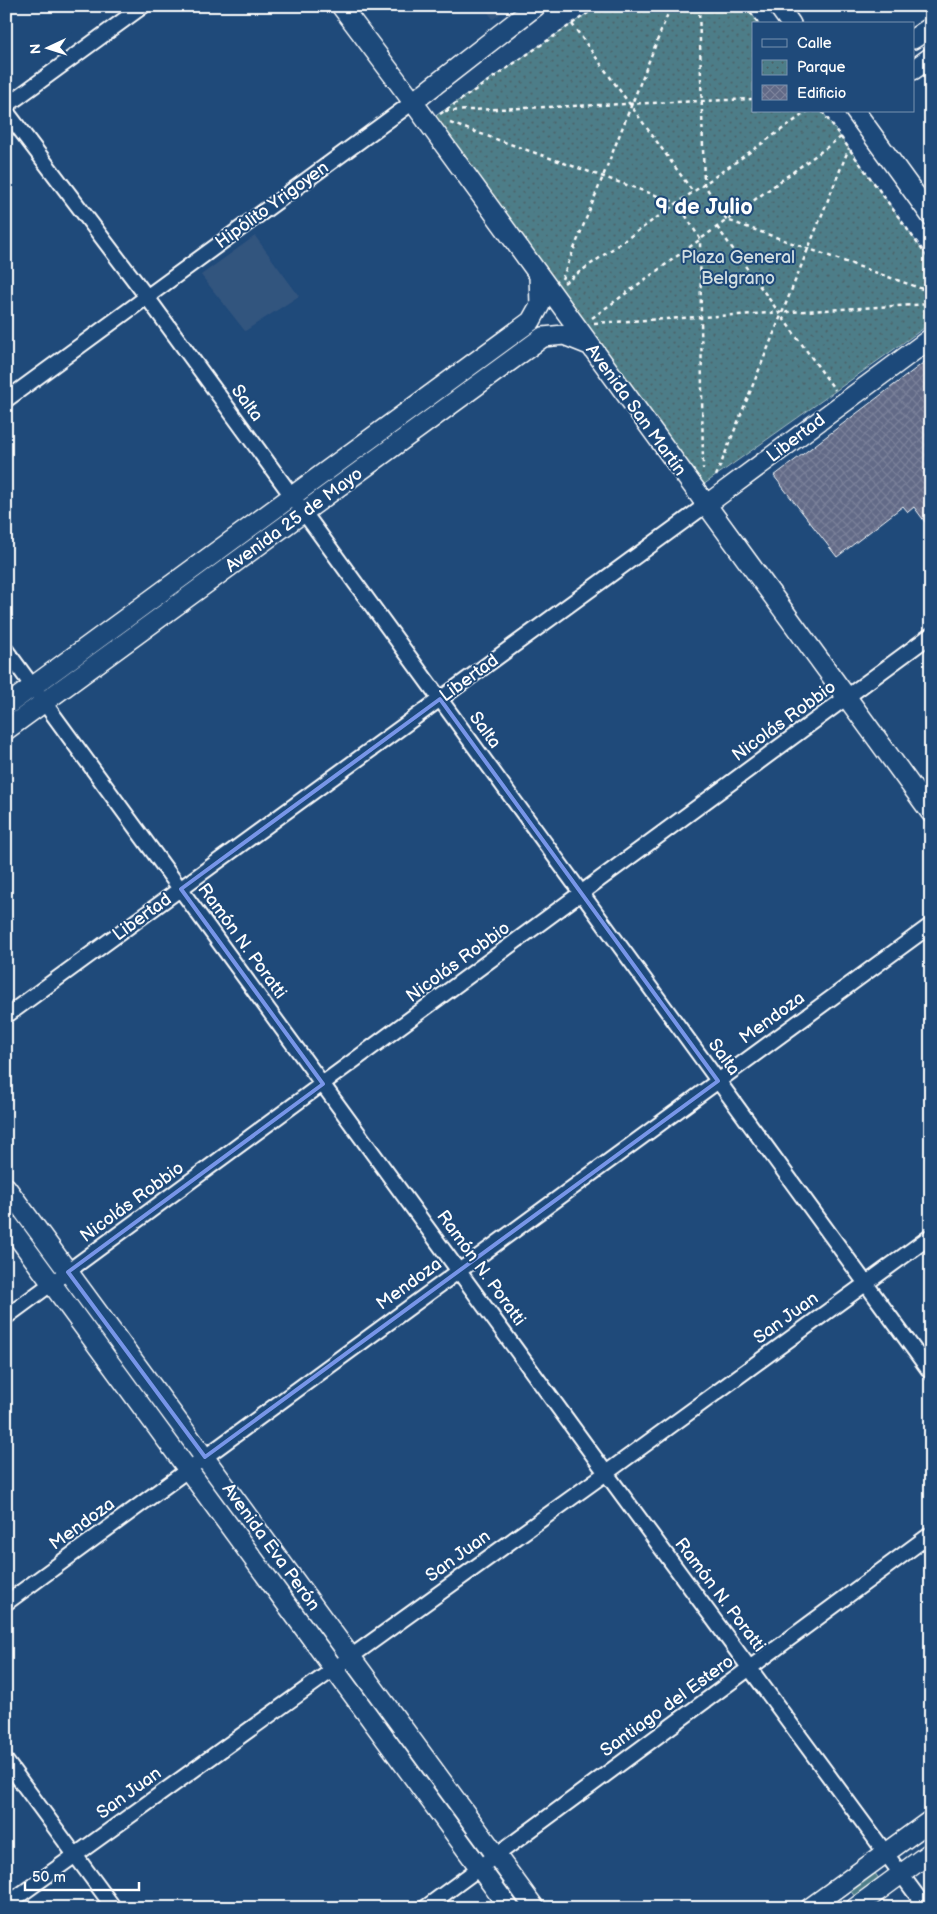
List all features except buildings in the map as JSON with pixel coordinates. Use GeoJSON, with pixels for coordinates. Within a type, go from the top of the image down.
{"type":"FeatureCollection","features":[{"type":"Feature","properties":{"kind":"main road","name":"Avenida San Martín"},"geometry":{"type":"LineString","coordinates":[[341,6],[931,813]]}},
{"type":"Feature","properties":{"kind":"main road","name":"Hipólito Yrigoyen"},"geometry":{"type":"LineString","coordinates":[[413,102],[536,6]]}},
{"type":"Feature","properties":{"kind":"main road"},"geometry":{"type":"LineString","coordinates":[[778,6],[790,22]]}},
{"type":"Feature","properties":{"kind":"main road"},"geometry":{"type":"LineString","coordinates":[[914,38],[931,26]]}},
{"type":"Feature","properties":{"kind":"main road"},"geometry":{"type":"LineString","coordinates":[[914,69],[931,57]]}},
{"type":"Feature","properties":{"kind":"main road"},"geometry":{"type":"LineString","coordinates":[[856,112],[931,216]]}},
{"type":"Feature","properties":{"kind":"main road","name":"Avenida 25 de Mayo"},"geometry":{"type":"LineString","coordinates":[[6,730],[298,505],[531,321],[540,305],[539,276]]}},
{"type":"Feature","properties":{"kind":"main road","name":"Avenida 25 de Mayo"},"geometry":{"type":"LineString","coordinates":[[6,706],[543,337],[564,335],[589,345]]}},
{"type":"Feature","properties":{"kind":"main road","name":"Libertad"},"geometry":{"type":"LineString","coordinates":[[706,505],[931,338]]}},
{"type":"Feature","properties":{"kind":"main road","name":"Avenida Eva Perón"},"geometry":{"type":"LineString","coordinates":[[6,1187],[535,1908]]}},
{"type":"Feature","properties":{"kind":"main road","name":"Avenida Eva Perón"},"geometry":{"type":"LineString","coordinates":[[6,1221],[509,1908]]}},
{"type":"Feature","properties":{"kind":"main road"},"geometry":{"type":"LineString","coordinates":[[810,1908],[931,1820]]}},
{"type":"Feature","properties":{"kind":"main road"},"geometry":{"type":"LineString","coordinates":[[855,1908],[931,1852]]}},
{"type":"Feature","properties":{"kind":"street"},"geometry":{"type":"LineString","coordinates":[[6,106],[143,6]]}},
{"type":"Feature","properties":{"kind":"street","name":"Hipólito Yrigoyen"},"geometry":{"type":"LineString","coordinates":[[6,400],[413,102]]}},
{"type":"Feature","properties":{"kind":"street","name":"Salta"},"geometry":{"type":"LineString","coordinates":[[6,111],[147,298],[931,1373]]}},
{"type":"Feature","properties":{"kind":"street","name":"Libertad"},"geometry":{"type":"LineString","coordinates":[[6,1016],[706,505]]}},
{"type":"Feature","properties":{"kind":"street","name":"Nicolás Robbio"},"geometry":{"type":"LineString","coordinates":[[6,1317],[931,635]]}},
{"type":"Feature","properties":{"kind":"street","name":"Ramón N. Poratti"},"geometry":{"type":"LineString","coordinates":[[6,650],[460,1270],[606,1473],[926,1908]]}},
{"type":"Feature","properties":{"kind":"street","name":"Mendoza"},"geometry":{"type":"LineString","coordinates":[[6,1603],[931,925]]}},
{"type":"Feature","properties":{"kind":"street","name":"San Juan"},"geometry":{"type":"LineString","coordinates":[[6,1905],[606,1473],[931,1236]]}},
{"type":"Feature","properties":{"kind":"street","name":"Santiago del Estero"},"geometry":{"type":"LineString","coordinates":[[425,1908],[931,1534]]}},
{"type":"Feature","properties":{"kind":"street"},"geometry":{"type":"LineString","coordinates":[[6,1761],[114,1908]]}},
{"type":"Feature","properties":{"kind":"path"},"geometry":{"type":"LineString","coordinates":[[434,118],[598,6]]}},
{"type":"Feature","properties":{"kind":"path"},"geometry":{"type":"LineString","coordinates":[[670,6],[558,287],[807,112]]}},
{"type":"Feature","properties":{"kind":"path"},"geometry":{"type":"LineString","coordinates":[[699,6],[704,184],[727,220],[931,292]]}},
{"type":"Feature","properties":{"kind":"path"},"geometry":{"type":"LineString","coordinates":[[746,6],[758,22]]}},
{"type":"Feature","properties":{"kind":"path"},"geometry":{"type":"LineString","coordinates":[[572,24],[693,192]]}},
{"type":"Feature","properties":{"kind":"path"},"geometry":{"type":"LineString","coordinates":[[444,111],[752,99]]}},
{"type":"Feature","properties":{"kind":"path"},"geometry":{"type":"LineString","coordinates":[[823,112],[931,262]]}},
{"type":"Feature","properties":{"kind":"path"},"geometry":{"type":"LineString","coordinates":[[444,121],[678,203],[700,239],[703,475]]}},
{"type":"Feature","properties":{"kind":"path"},"geometry":{"type":"LineString","coordinates":[[841,137],[585,324],[931,304]]}},
{"type":"Feature","properties":{"kind":"path"},"geometry":{"type":"LineString","coordinates":[[716,476],[849,148]]}},
{"type":"Feature","properties":{"kind":"path"},"geometry":{"type":"LineString","coordinates":[[717,227],[781,313],[835,391],[843,385]]}},
{"type":"Feature","properties":{"kind":"path"},"geometry":{"type":"LineString","coordinates":[[709,481],[724,470]]}},
{"type":"Feature","properties":{"kind":"highlighted area"},"geometry":{"type":"Polygon","coordinates":[[[440,699],[718,1081],[205,1457],[68,1272],[323,1084],[181,889],[440,699]]]}},
{"type":"Feature","properties":{"kind":"shaded area"},"geometry":{"type":"Polygon","coordinates":[[[483,6],[511,6],[493,19],[483,6]]]}},
{"type":"Feature","properties":{"kind":"shaded area"},"geometry":{"type":"Polygon","coordinates":[[[255,236],[299,296],[245,331],[201,275],[255,236]]]}},
{"type":"Feature","properties":{"kind":"green space","name":"Plaza General Belgrano"},"geometry":{"type":"Polygon","coordinates":[[[598,6],[746,6],[758,22],[752,22],[752,112],[823,112],[931,262],[931,323],[703,485],[434,117],[598,6]]]}},
{"type":"Feature","properties":{"kind":"green space"},"geometry":{"type":"Polygon","coordinates":[[[531,328],[534,332],[316,493],[313,490],[531,328]]]}},
{"type":"Feature","properties":{"kind":"green space"},"geometry":{"type":"Polygon","coordinates":[[[278,515],[281,519],[62,680],[59,677],[278,515]]]}},
{"type":"Feature","properties":{"kind":"green space"},"geometry":{"type":"Polygon","coordinates":[[[77,1293],[191,1451],[186,1455],[71,1298],[77,1293]]]}},
{"type":"Feature","properties":{"kind":"green space"},"geometry":{"type":"Polygon","coordinates":[[[219,1489],[334,1647],[328,1651],[213,1493],[219,1489]]]}},
{"type":"Feature","properties":{"kind":"green space"},"geometry":{"type":"Polygon","coordinates":[[[358,1678],[473,1836],[468,1840],[353,1682],[358,1678]]]}},
{"type":"Feature","properties":{"kind":"green space"},"geometry":{"type":"Polygon","coordinates":[[[875,1873],[879,1879],[855,1897],[850,1890],[875,1873]]]}},
{"type":"Feature","properties":{"kind":"district","name":"9 de Julio"},"geometry":{"type":"Point","coordinates":[704,207]}}]}
